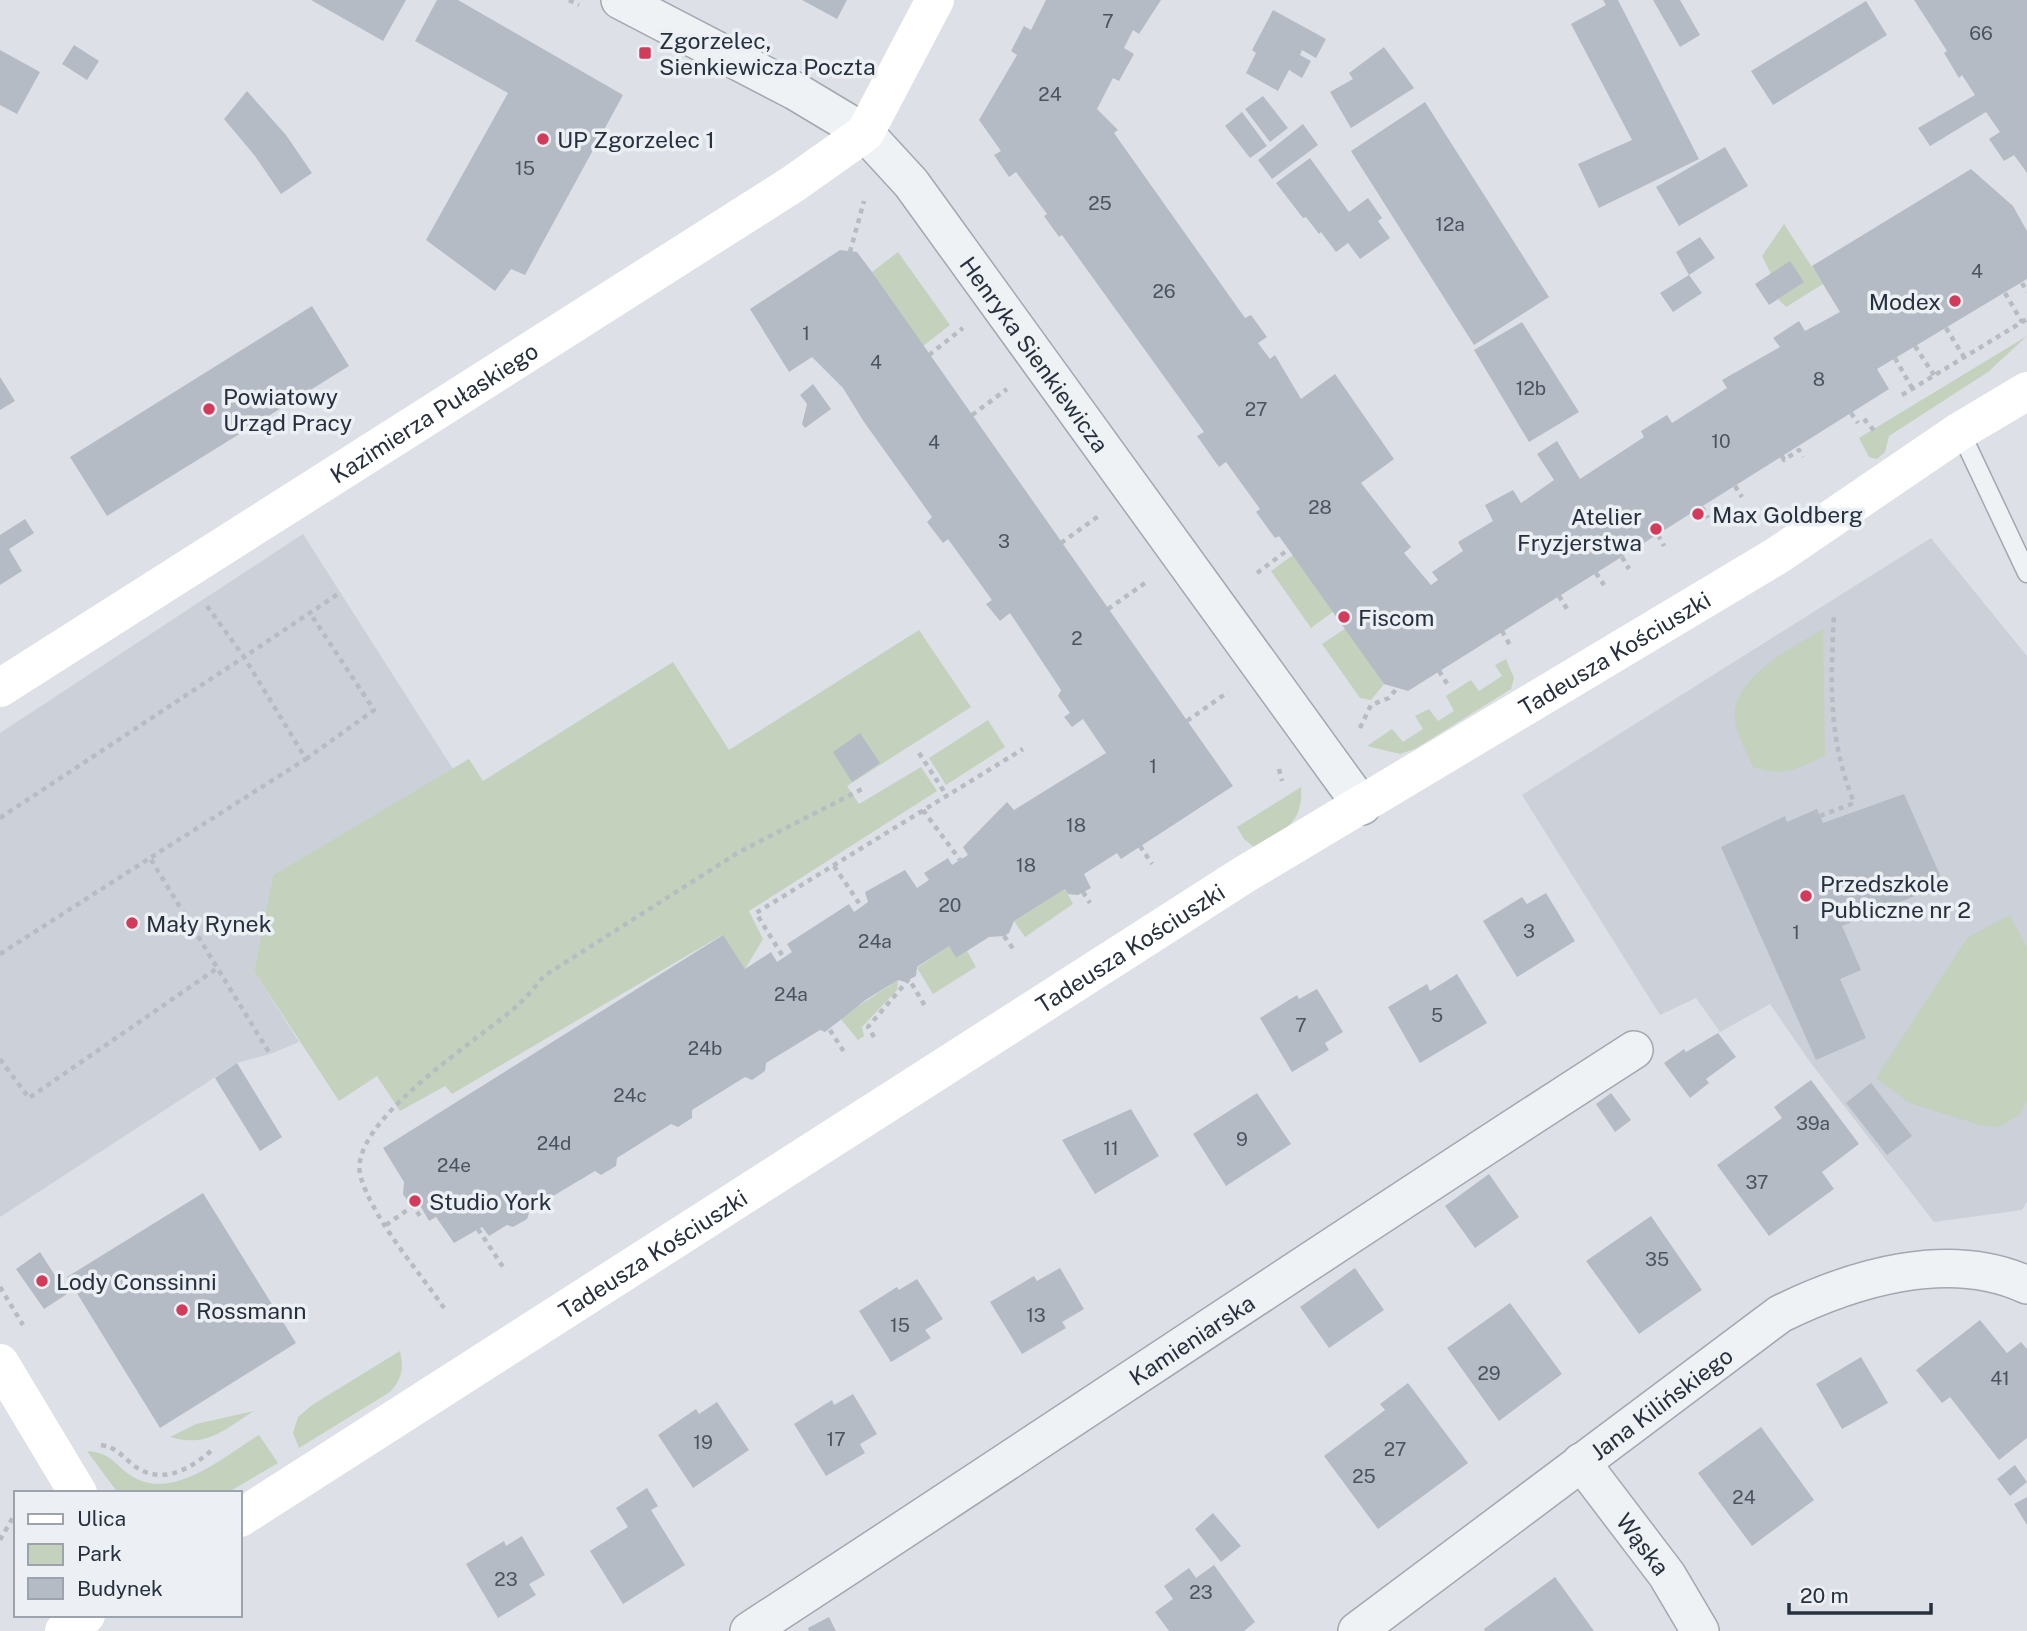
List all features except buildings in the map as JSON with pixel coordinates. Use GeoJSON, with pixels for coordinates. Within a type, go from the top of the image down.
{"type":"FeatureCollection","features":[{"type":"Feature","properties":{"kind":"street","name":"Henryka Sienkiewicza"},"geometry":{"type":"LineString","coordinates":[[620,0],[795,91],[865,133],[911,183],[1362,806]]}},
{"type":"Feature","properties":{"kind":"street"},"geometry":{"type":"LineString","coordinates":[[865,133],[935,0]]}},
{"type":"Feature","properties":{"kind":"street","name":"Kazimierza Pułaskiego"},"geometry":{"type":"LineString","coordinates":[[0,688],[793,184],[865,133]]}},
{"type":"Feature","properties":{"kind":"street","name":"Tadeusza Kościuszki"},"geometry":{"type":"LineString","coordinates":[[242,1517],[1245,874],[1778,555],[1960,431],[2027,391]]}},
{"type":"Feature","properties":{"kind":"street","name":"Kamieniarska"},"geometry":{"type":"LineString","coordinates":[[749,1631],[1161,1362],[1353,1231],[1634,1050]]}},
{"type":"Feature","properties":{"kind":"street","name":"Jana Kilińskiego"},"geometry":{"type":"LineString","coordinates":[[1357,1631],[1780,1314],[1819,1295],[1860,1281],[1918,1270],[2015,1280]]}},
{"type":"Feature","properties":{"kind":"street"},"geometry":{"type":"LineString","coordinates":[[0,1363],[69,1478]]}},
{"type":"Feature","properties":{"kind":"street","name":"Wąska"},"geometry":{"type":"LineString","coordinates":[[1581,1462],[1667,1575],[1700,1631]]}},
{"type":"Feature","properties":{"kind":"street"},"geometry":{"type":"LineString","coordinates":[[64,1631],[83,1617]]}},
{"type":"Feature","properties":{"kind":"lane"},"geometry":{"type":"LineString","coordinates":[[1960,431],[2027,573]]}},
{"type":"Feature","properties":{"kind":"path"},"geometry":{"type":"LineString","coordinates":[[850,252],[864,201]]}},
{"type":"Feature","properties":{"kind":"path"},"geometry":{"type":"LineString","coordinates":[[2022,282],[2027,292]]}},
{"type":"Feature","properties":{"kind":"path"},"geometry":{"type":"LineString","coordinates":[[1902,395],[2025,321],[2004,293]]}},
{"type":"Feature","properties":{"kind":"path"},"geometry":{"type":"LineString","coordinates":[[929,355],[967,325]]}},
{"type":"Feature","properties":{"kind":"path"},"geometry":{"type":"LineString","coordinates":[[1946,328],[1964,356]]}},
{"type":"Feature","properties":{"kind":"path"},"geometry":{"type":"LineString","coordinates":[[1915,346],[1934,375]]}},
{"type":"Feature","properties":{"kind":"path"},"geometry":{"type":"LineString","coordinates":[[1895,358],[1912,388]]}},
{"type":"Feature","properties":{"kind":"path"},"geometry":{"type":"LineString","coordinates":[[972,415],[1010,386]]}},
{"type":"Feature","properties":{"kind":"path"},"geometry":{"type":"LineString","coordinates":[[1851,413],[1858,423]]}},
{"type":"Feature","properties":{"kind":"path"},"geometry":{"type":"LineString","coordinates":[[1864,419],[1873,429]]}},
{"type":"Feature","properties":{"kind":"path"},"geometry":{"type":"LineString","coordinates":[[1782,456],[1784,460],[1799,450],[1803,457]]}},
{"type":"Feature","properties":{"kind":"path"},"geometry":{"type":"LineString","coordinates":[[1735,486],[1742,497]]}},
{"type":"Feature","properties":{"kind":"path"},"geometry":{"type":"LineString","coordinates":[[1702,507],[1708,518]]}},
{"type":"Feature","properties":{"kind":"path"},"geometry":{"type":"LineString","coordinates":[[1061,543],[1101,514]]}},
{"type":"Feature","properties":{"kind":"path"},"geometry":{"type":"LineString","coordinates":[[1658,535],[1664,546]]}},
{"type":"Feature","properties":{"kind":"path"},"geometry":{"type":"LineString","coordinates":[[1257,573],[1289,549]]}},
{"type":"Feature","properties":{"kind":"path"},"geometry":{"type":"LineString","coordinates":[[1622,557],[1629,569]]}},
{"type":"Feature","properties":{"kind":"path"},"geometry":{"type":"LineString","coordinates":[[1596,573],[1604,585]]}},
{"type":"Feature","properties":{"kind":"path"},"geometry":{"type":"LineString","coordinates":[[1108,609],[1149,580]]}},
{"type":"Feature","properties":{"kind":"path"},"geometry":{"type":"LineString","coordinates":[[0,818],[341,592]]}},
{"type":"Feature","properties":{"kind":"path"},"geometry":{"type":"LineString","coordinates":[[1559,596],[1567,609]]}},
{"type":"Feature","properties":{"kind":"path"},"geometry":{"type":"LineString","coordinates":[[200,597],[244,657],[306,759]]}},
{"type":"Feature","properties":{"kind":"path"},"geometry":{"type":"LineString","coordinates":[[1821,816],[1854,803],[1835,747],[1831,678],[1834,612]]}},
{"type":"Feature","properties":{"kind":"path"},"geometry":{"type":"LineString","coordinates":[[0,954],[306,759],[374,710],[310,614]]}},
{"type":"Feature","properties":{"kind":"path"},"geometry":{"type":"LineString","coordinates":[[1502,631],[1510,645]]}},
{"type":"Feature","properties":{"kind":"path"},"geometry":{"type":"LineString","coordinates":[[1439,671],[1448,685]]}},
{"type":"Feature","properties":{"kind":"path"},"geometry":{"type":"LineString","coordinates":[[1360,728],[1371,705],[1389,698],[1396,688]]}},
{"type":"Feature","properties":{"kind":"path"},"geometry":{"type":"LineString","coordinates":[[1187,721],[1229,692]]}},
{"type":"Feature","properties":{"kind":"path"},"geometry":{"type":"LineString","coordinates":[[782,956],[756,913],[1023,749]]}},
{"type":"Feature","properties":{"kind":"path"},"geometry":{"type":"LineString","coordinates":[[919,753],[947,796]]}},
{"type":"Feature","properties":{"kind":"path"},"geometry":{"type":"LineString","coordinates":[[444,1308],[386,1225],[361,1179],[358,1164],[370,1138],[423,1077],[519,1004],[544,976],[739,852],[864,789]]}},
{"type":"Feature","properties":{"kind":"path"},"geometry":{"type":"LineString","coordinates":[[923,810],[960,860]]}},
{"type":"Feature","properties":{"kind":"path"},"geometry":{"type":"LineString","coordinates":[[1140,846],[1152,864]]}},
{"type":"Feature","properties":{"kind":"path"},"geometry":{"type":"LineString","coordinates":[[150,858],[270,1054]]}},
{"type":"Feature","properties":{"kind":"path"},"geometry":{"type":"LineString","coordinates":[[834,866],[861,906]]}},
{"type":"Feature","properties":{"kind":"path"},"geometry":{"type":"LineString","coordinates":[[1083,892],[1090,903]]}},
{"type":"Feature","properties":{"kind":"path"},"geometry":{"type":"LineString","coordinates":[[1004,936],[1014,950]]}},
{"type":"Feature","properties":{"kind":"path"},"geometry":{"type":"LineString","coordinates":[[0,1059],[29,1098],[219,967]]}},
{"type":"Feature","properties":{"kind":"path"},"geometry":{"type":"LineString","coordinates":[[874,1037],[868,1027],[909,979],[925,1006]]}},
{"type":"Feature","properties":{"kind":"path"},"geometry":{"type":"LineString","coordinates":[[830,1030],[846,1055]]}},
{"type":"Feature","properties":{"kind":"path"},"geometry":{"type":"LineString","coordinates":[[386,1225],[413,1206],[420,1216]]}},
{"type":"Feature","properties":{"kind":"path"},"geometry":{"type":"LineString","coordinates":[[478,1228],[505,1270]]}},
{"type":"Feature","properties":{"kind":"path"},"geometry":{"type":"LineString","coordinates":[[69,1478],[92,1443],[110,1446],[144,1473],[160,1476],[177,1473],[212,1450]]}},
{"type":"Feature","properties":{"kind":"path"},"geometry":{"type":"LineString","coordinates":[[0,1540],[14,1516]]}},
{"type":"Feature","properties":{"kind":"shaded area","name":"Mały Rynek"},"geometry":{"type":"Polygon","coordinates":[[[303,534],[453,769],[273,875],[254,971],[299,1042],[237,1063],[0,1217],[0,733],[303,534]]]}},
{"type":"Feature","properties":{"kind":"shaded area","name":"Przedszkole Publiczne nr 2"},"geometry":{"type":"Polygon","coordinates":[[[1931,538],[2027,656],[2027,1202],[2022,1210],[1934,1222],[1810,1062],[1770,1004],[1720,1032],[1696,998],[1660,1015],[1522,795],[1931,538]]]}},
{"type":"Feature","properties":{"kind":"green space"},"geometry":{"type":"Polygon","coordinates":[[[1784,224],[1823,284],[1786,307],[1778,299],[1803,282],[1771,274],[1762,256],[1784,224]]]}},
{"type":"Feature","properties":{"kind":"green space"},"geometry":{"type":"Polygon","coordinates":[[[898,252],[950,325],[923,346],[872,272],[898,252]]]}},
{"type":"Feature","properties":{"kind":"green space"},"geometry":{"type":"Polygon","coordinates":[[[2027,336],[1988,372],[1889,436],[1885,452],[1877,459],[1869,457],[1859,438],[2027,336]]]}},
{"type":"Feature","properties":{"kind":"green space"},"geometry":{"type":"Polygon","coordinates":[[[1293,555],[1334,611],[1311,628],[1271,571],[1293,555]]]}},
{"type":"Feature","properties":{"kind":"green space"},"geometry":{"type":"Polygon","coordinates":[[[1346,628],[1384,684],[1371,700],[1360,698],[1322,644],[1346,628]]]}},
{"type":"Feature","properties":{"kind":"green space"},"geometry":{"type":"Polygon","coordinates":[[[1823,629],[1825,755],[1790,770],[1773,771],[1753,767],[1735,720],[1736,705],[1742,691],[1766,666],[1823,629]]]}},
{"type":"Feature","properties":{"kind":"green space"},"geometry":{"type":"Polygon","coordinates":[[[919,630],[971,707],[847,786],[859,804],[921,767],[937,791],[749,911],[763,939],[745,969],[722,935],[452,1094],[445,1086],[400,1111],[377,1076],[339,1101],[254,971],[273,875],[469,759],[483,781],[673,662],[729,750],[919,630]]]}},
{"type":"Feature","properties":{"kind":"green space"},"geometry":{"type":"Polygon","coordinates":[[[1506,659],[1514,678],[1511,689],[1415,749],[1400,754],[1367,746],[1392,729],[1403,742],[1423,729],[1415,716],[1429,709],[1438,721],[1454,711],[1446,696],[1471,680],[1479,691],[1502,676],[1495,665],[1506,659]]]}},
{"type":"Feature","properties":{"kind":"green space"},"geometry":{"type":"Polygon","coordinates":[[[988,720],[1005,747],[946,785],[929,758],[988,720]]]}},
{"type":"Feature","properties":{"kind":"green space"},"geometry":{"type":"Polygon","coordinates":[[[1301,787],[1299,810],[1289,825],[1254,847],[1244,839],[1237,827],[1301,787]]]}},
{"type":"Feature","properties":{"kind":"green space"},"geometry":{"type":"Polygon","coordinates":[[[1065,889],[1073,904],[1025,937],[1014,921],[1065,889]]]}},
{"type":"Feature","properties":{"kind":"green space"},"geometry":{"type":"Polygon","coordinates":[[[2010,915],[2027,948],[2027,1101],[2019,1115],[1999,1127],[1980,1125],[1910,1103],[1876,1078],[1967,938],[2010,915]]]}},
{"type":"Feature","properties":{"kind":"green space"},"geometry":{"type":"Polygon","coordinates":[[[949,946],[956,958],[967,951],[976,967],[933,994],[917,968],[949,946]]]}},
{"type":"Feature","properties":{"kind":"green space"},"geometry":{"type":"Polygon","coordinates":[[[898,980],[897,990],[862,1027],[864,1036],[858,1040],[840,1018],[898,980]]]}},
{"type":"Feature","properties":{"kind":"green space"},"geometry":{"type":"Polygon","coordinates":[[[400,1351],[401,1373],[390,1392],[299,1448],[293,1433],[298,1417],[312,1405],[400,1351]]]}},
{"type":"Feature","properties":{"kind":"green space"},"geometry":{"type":"Polygon","coordinates":[[[254,1411],[205,1439],[183,1440],[170,1437],[196,1424],[254,1411]]]}},
{"type":"Feature","properties":{"kind":"green space"},"geometry":{"type":"Polygon","coordinates":[[[259,1435],[278,1463],[230,1491],[117,1491],[87,1451],[110,1458],[124,1471],[152,1484],[185,1479],[217,1463],[259,1435]]]}},
{"type":"Feature","properties":{"kind":"place","name":"Zgorzelec, Sienkiewicza Poczta"},"geometry":{"type":"Point","coordinates":[645,53]}},
{"type":"Feature","properties":{"kind":"place","name":"UP Zgorzelec 1"},"geometry":{"type":"Point","coordinates":[543,139]}},
{"type":"Feature","properties":{"kind":"place","name":"Modex"},"geometry":{"type":"Point","coordinates":[1955,301]}},
{"type":"Feature","properties":{"kind":"place","name":"Powiatowy Urząd Pracy"},"geometry":{"type":"Point","coordinates":[209,409]}},
{"type":"Feature","properties":{"kind":"place","name":"Max Goldberg"},"geometry":{"type":"Point","coordinates":[1698,514]}},
{"type":"Feature","properties":{"kind":"place","name":"Atelier Fryzjerstwa"},"geometry":{"type":"Point","coordinates":[1656,529]}},
{"type":"Feature","properties":{"kind":"place","name":"Fiscom"},"geometry":{"type":"Point","coordinates":[1344,617]}},
{"type":"Feature","properties":{"kind":"place","name":"Przedszkole Publiczne nr 2"},"geometry":{"type":"Point","coordinates":[1806,896]}},
{"type":"Feature","properties":{"kind":"place","name":"Mały Rynek"},"geometry":{"type":"Point","coordinates":[132,923]}},
{"type":"Feature","properties":{"kind":"place","name":"Studio York"},"geometry":{"type":"Point","coordinates":[415,1201]}},
{"type":"Feature","properties":{"kind":"place","name":"Lody Conssinni"},"geometry":{"type":"Point","coordinates":[42,1281]}},
{"type":"Feature","properties":{"kind":"place","name":"Rossmann"},"geometry":{"type":"Point","coordinates":[182,1310]}}]}
